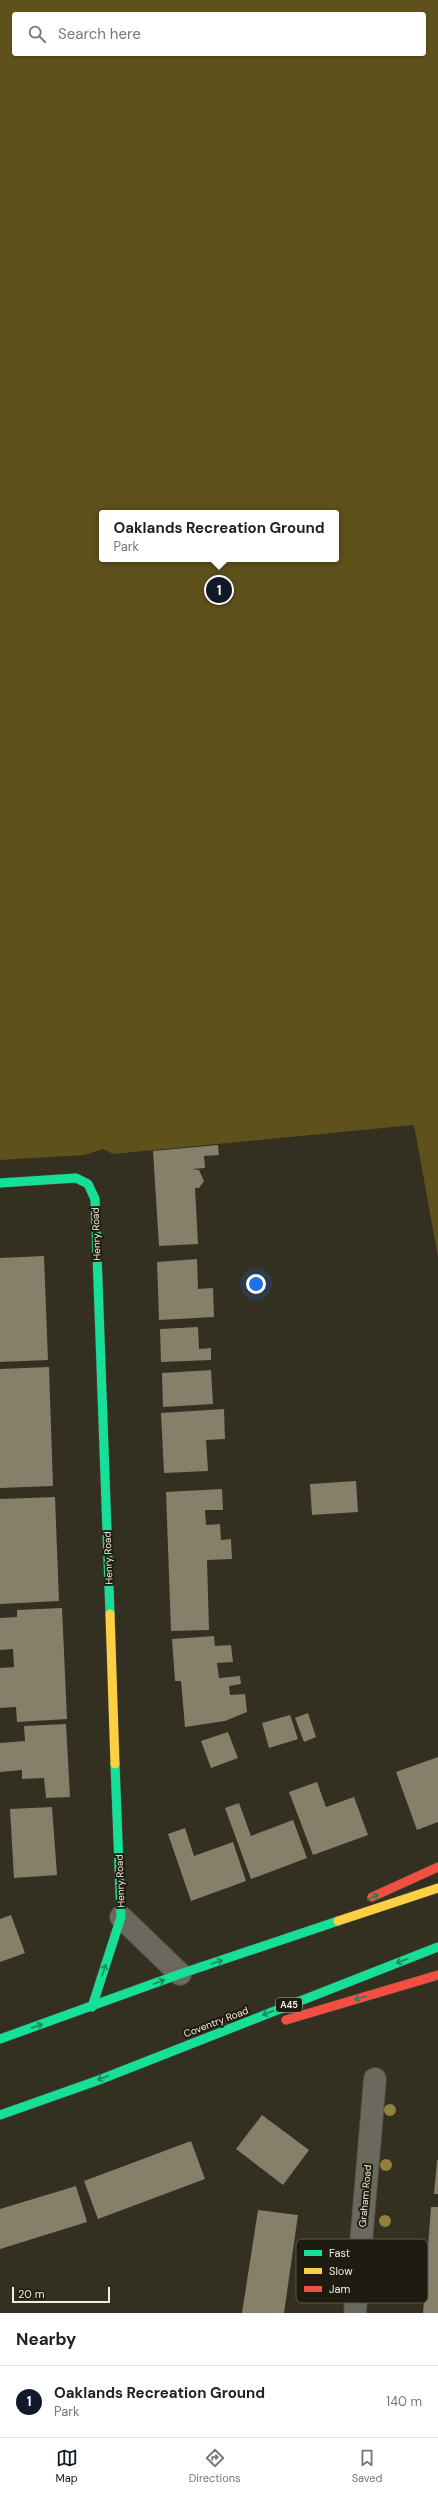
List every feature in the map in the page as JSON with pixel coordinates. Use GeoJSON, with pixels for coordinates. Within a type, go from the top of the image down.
{"type":"FeatureCollection","features":[{"type":"Feature","properties":{"kind":"main road","name":"Henry Road"},"geometry":{"type":"LineString","coordinates":[[0,1183],[76,1178],[88,1184],[95,1199],[121,1917],[92,2007]]}},
{"type":"Feature","properties":{"kind":"main road"},"geometry":{"type":"LineString","coordinates":[[261,1948],[438,1867]]}},
{"type":"Feature","properties":{"kind":"main road"},"geometry":{"type":"LineString","coordinates":[[0,2039],[180,1974],[438,1888]]}},
{"type":"Feature","properties":{"kind":"main road","name":"Coventry Road"},"geometry":{"type":"LineString","coordinates":[[0,2115],[139,2064],[438,1947]]}},
{"type":"Feature","properties":{"kind":"main road"},"geometry":{"type":"LineString","coordinates":[[277,2023],[438,1975]]}},
{"type":"Feature","properties":{"kind":"main road"},"geometry":{"type":"LineString","coordinates":[[139,2064],[254,2030]]}},
{"type":"Feature","properties":{"kind":"street","name":"Henry Road"},"geometry":{"type":"LineString","coordinates":[[121,1917],[180,1974]]}},
{"type":"Feature","properties":{"kind":"street","name":"Graham Road"},"geometry":{"type":"LineString","coordinates":[[361,2239],[375,2079]]}},
{"type":"Feature","properties":{"kind":"street","name":"Graham Road"},"geometry":{"type":"LineString","coordinates":[[355,2313],[356,2303]]}},
{"type":"Feature","properties":{"kind":"shaded area"},"geometry":{"type":"Polygon","coordinates":[[[0,0],[438,0],[438,1257],[414,1125],[113,1154],[103,1149],[84,1155],[0,1160],[0,0]]]}},
{"type":"Feature","properties":{"kind":"building"},"geometry":{"type":"Polygon","coordinates":[[[218,1145],[219,1155],[204,1156],[205,1168],[192,1169],[199,1170],[204,1181],[199,1188],[195,1188],[198,1244],[159,1246],[153,1151],[218,1145]]]}},
{"type":"Feature","properties":{"kind":"building"},"geometry":{"type":"Polygon","coordinates":[[[44,1256],[48,1360],[0,1362],[0,1258],[44,1256]]]}},
{"type":"Feature","properties":{"kind":"building"},"geometry":{"type":"Polygon","coordinates":[[[197,1259],[198,1289],[213,1288],[214,1317],[159,1320],[157,1262],[197,1259]]]}},
{"type":"Feature","properties":{"kind":"building"},"geometry":{"type":"Polygon","coordinates":[[[198,1327],[199,1349],[211,1348],[211,1360],[161,1362],[160,1329],[198,1327]]]}},
{"type":"Feature","properties":{"kind":"building"},"geometry":{"type":"Polygon","coordinates":[[[49,1367],[53,1486],[0,1488],[0,1369],[49,1367]]]}},
{"type":"Feature","properties":{"kind":"building"},"geometry":{"type":"Polygon","coordinates":[[[211,1370],[213,1404],[163,1407],[162,1373],[211,1370]]]}},
{"type":"Feature","properties":{"kind":"building"},"geometry":{"type":"Polygon","coordinates":[[[224,1409],[225,1439],[206,1440],[208,1471],[164,1473],[161,1413],[224,1409]]]}},
{"type":"Feature","properties":{"kind":"building"},"geometry":{"type":"Polygon","coordinates":[[[356,1481],[358,1512],[312,1515],[310,1484],[356,1481]]]}},
{"type":"Feature","properties":{"kind":"building"},"geometry":{"type":"Polygon","coordinates":[[[222,1489],[223,1510],[205,1510],[206,1525],[220,1524],[221,1540],[231,1539],[232,1559],[207,1560],[209,1630],[171,1631],[166,1492],[222,1489]]]}},
{"type":"Feature","properties":{"kind":"building"},"geometry":{"type":"Polygon","coordinates":[[[55,1497],[59,1601],[0,1604],[0,1499],[55,1497]]]}},
{"type":"Feature","properties":{"kind":"building"},"geometry":{"type":"Polygon","coordinates":[[[62,1608],[67,1719],[17,1722],[16,1707],[0,1708],[0,1668],[14,1667],[13,1649],[0,1650],[0,1618],[17,1617],[17,1610],[62,1608]]]}},
{"type":"Feature","properties":{"kind":"building"},"geometry":{"type":"Polygon","coordinates":[[[214,1636],[215,1646],[231,1645],[233,1662],[217,1663],[219,1678],[240,1676],[241,1684],[229,1686],[230,1695],[245,1694],[247,1712],[225,1721],[185,1727],[181,1681],[175,1681],[172,1639],[214,1636]]]}},
{"type":"Feature","properties":{"kind":"building"},"geometry":{"type":"Polygon","coordinates":[[[308,1713],[316,1737],[304,1742],[295,1718],[308,1713]]]}},
{"type":"Feature","properties":{"kind":"building"},"geometry":{"type":"Polygon","coordinates":[[[290,1715],[298,1739],[269,1748],[262,1723],[290,1715]]]}},
{"type":"Feature","properties":{"kind":"building"},"geometry":{"type":"Polygon","coordinates":[[[66,1724],[70,1797],[46,1798],[44,1778],[22,1779],[22,1770],[0,1772],[0,1743],[25,1741],[24,1726],[66,1724]]]}},
{"type":"Feature","properties":{"kind":"building"},"geometry":{"type":"Polygon","coordinates":[[[228,1732],[238,1758],[211,1768],[201,1741],[228,1732]]]}},
{"type":"Feature","properties":{"kind":"building"},"geometry":{"type":"Polygon","coordinates":[[[438,1757],[438,1822],[417,1830],[396,1772],[438,1757]]]}},
{"type":"Feature","properties":{"kind":"building"},"geometry":{"type":"Polygon","coordinates":[[[317,1782],[326,1807],[354,1797],[368,1835],[313,1855],[289,1792],[317,1782]]]}},
{"type":"Feature","properties":{"kind":"building"},"geometry":{"type":"Polygon","coordinates":[[[239,1803],[251,1836],[293,1820],[307,1858],[251,1879],[225,1808],[239,1803]]]}},
{"type":"Feature","properties":{"kind":"building"},"geometry":{"type":"Polygon","coordinates":[[[52,1807],[57,1875],[14,1878],[10,1809],[52,1807]]]}},
{"type":"Feature","properties":{"kind":"building"},"geometry":{"type":"Polygon","coordinates":[[[185,1828],[194,1856],[233,1842],[246,1881],[191,1901],[168,1834],[185,1828]]]}},
{"type":"Feature","properties":{"kind":"building"},"geometry":{"type":"Polygon","coordinates":[[[11,1915],[25,1953],[0,1962],[0,1919],[11,1915]]]}},
{"type":"Feature","properties":{"kind":"building"},"geometry":{"type":"Polygon","coordinates":[[[262,2115],[309,2150],[283,2185],[236,2149],[262,2115]]]}},
{"type":"Feature","properties":{"kind":"building"},"geometry":{"type":"Polygon","coordinates":[[[191,2141],[205,2179],[98,2219],[84,2181],[191,2141]]]}},
{"type":"Feature","properties":{"kind":"building"},"geometry":{"type":"Polygon","coordinates":[[[437,2160],[438,2194],[434,2194],[437,2160]]]}},
{"type":"Feature","properties":{"kind":"building"},"geometry":{"type":"Polygon","coordinates":[[[76,2186],[87,2222],[0,2249],[0,2209],[76,2186]]]}},
{"type":"Feature","properties":{"kind":"building"},"geometry":{"type":"Polygon","coordinates":[[[431,2207],[438,2207],[438,2313],[423,2313],[424,2303],[428,2303],[428,2247],[431,2207]]]}},
{"type":"Feature","properties":{"kind":"building"},"geometry":{"type":"Polygon","coordinates":[[[258,2210],[298,2215],[284,2313],[242,2313],[258,2210]]]}},
{"type":"Feature","properties":{"kind":"traffic: fast"},"geometry":{"type":"LineString","coordinates":[[0,1183],[76,1178],[88,1184],[95,1199],[110,1614]]}},
{"type":"Feature","properties":{"kind":"traffic: fast"},"geometry":{"type":"LineString","coordinates":[[92,2007],[121,1917],[115,1764]]}},
{"type":"Feature","properties":{"kind":"traffic: fast"},"geometry":{"type":"LineString","coordinates":[[0,2039],[180,1974],[338,1921]]}},
{"type":"Feature","properties":{"kind":"traffic: fast"},"geometry":{"type":"LineString","coordinates":[[0,2115],[99,2080],[438,1947]]}},
{"type":"Feature","properties":{"kind":"traffic: slow"},"geometry":{"type":"LineString","coordinates":[[110,1614],[115,1764]]}},
{"type":"Feature","properties":{"kind":"traffic: slow"},"geometry":{"type":"LineString","coordinates":[[338,1921],[438,1888]]}},
{"type":"Feature","properties":{"kind":"traffic: jam"},"geometry":{"type":"LineString","coordinates":[[372,1897],[438,1867]]}},
{"type":"Feature","properties":{"kind":"traffic: jam"},"geometry":{"type":"LineString","coordinates":[[286,2020],[438,1975]]}},
{"type":"Feature","properties":{"kind":"place","name":"Oaklands Recreation Ground"},"geometry":{"type":"Point","coordinates":[219,590]}}]}
